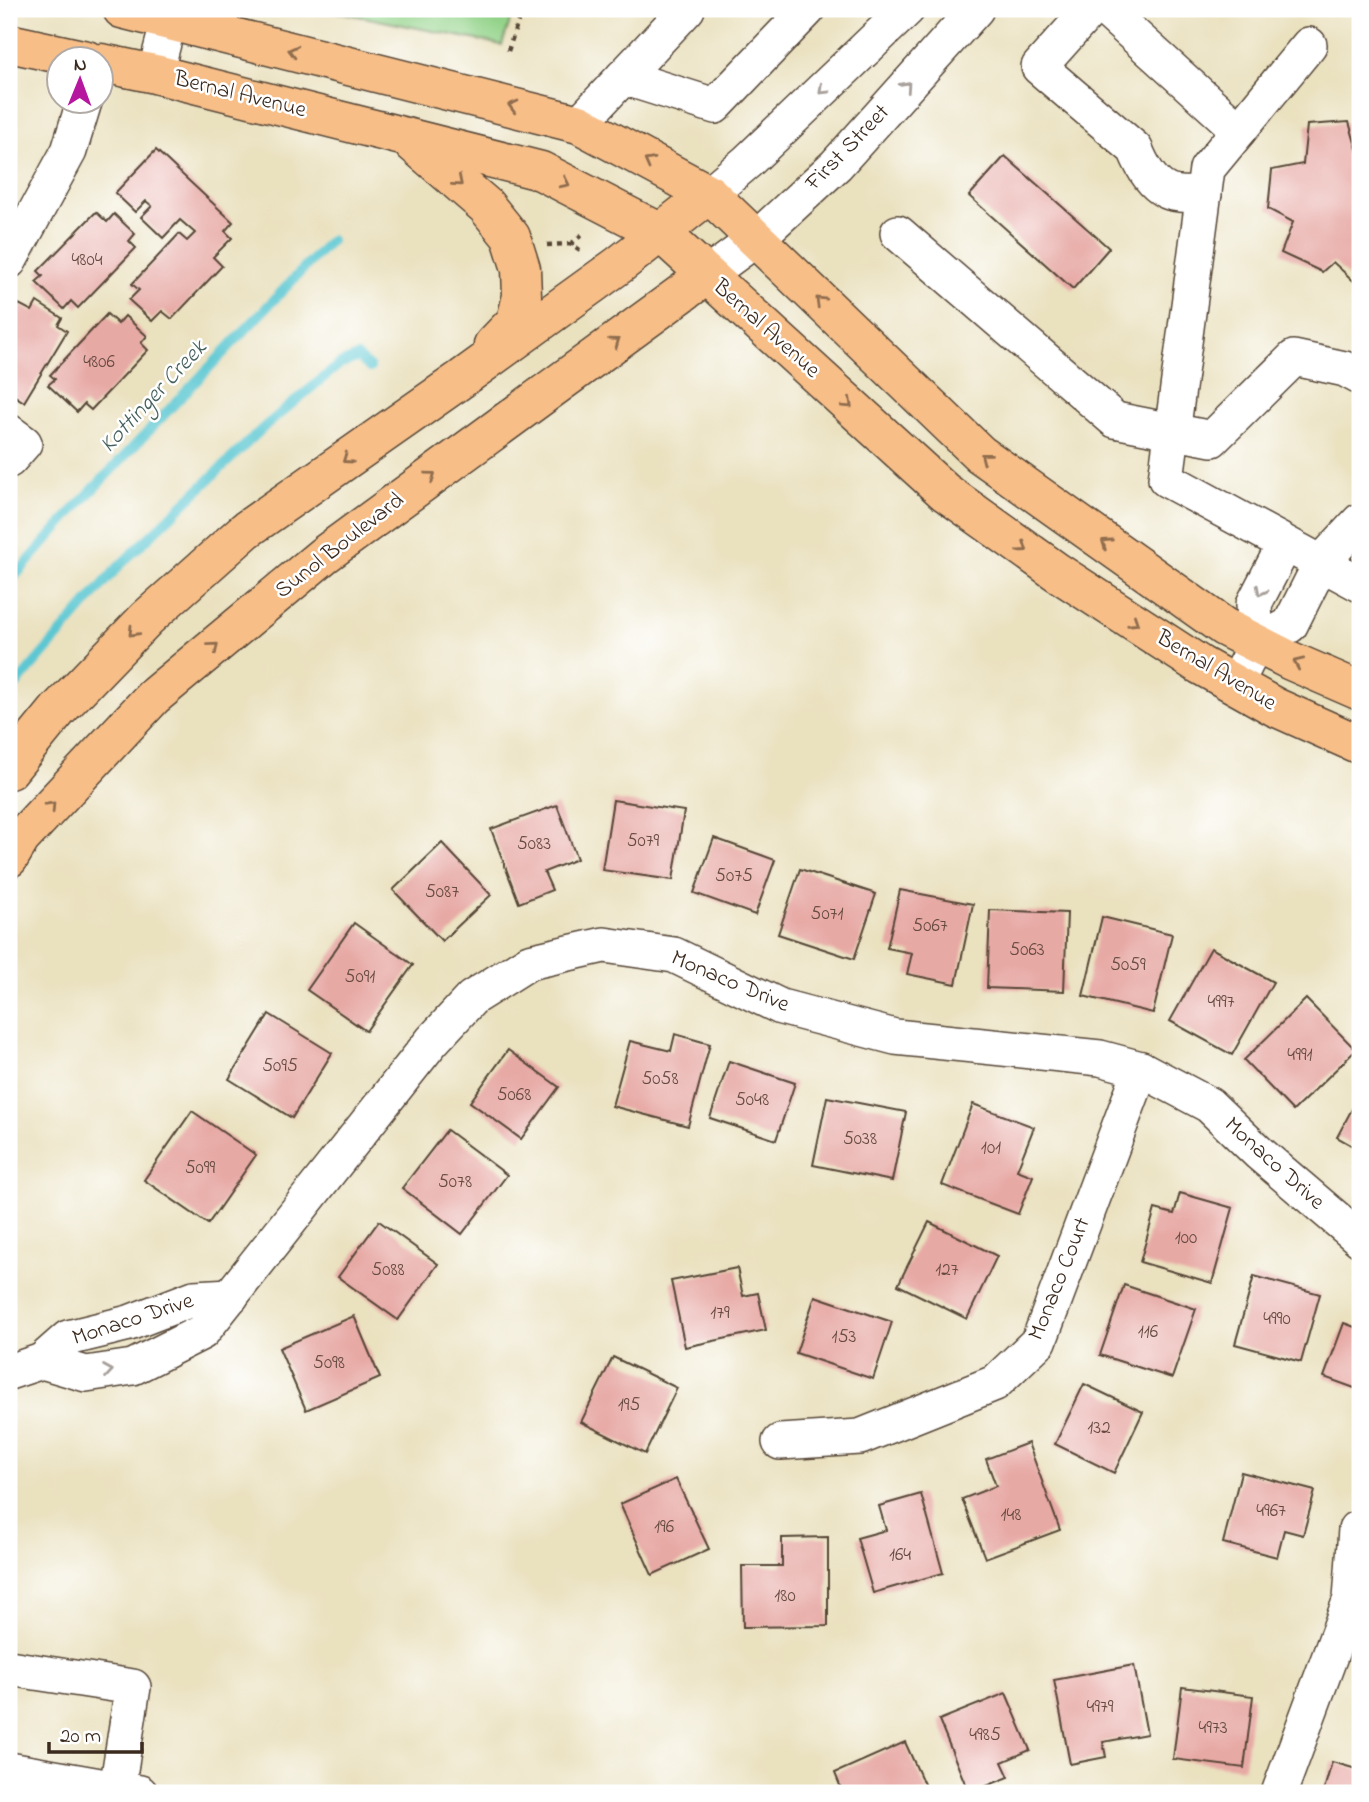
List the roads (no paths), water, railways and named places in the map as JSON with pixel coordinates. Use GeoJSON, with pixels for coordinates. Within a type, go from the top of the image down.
{"type":"FeatureCollection","features":[{"type":"Feature","properties":{"kind":"main road","name":"Bernal Avenue"},"geometry":{"type":"LineString","coordinates":[[122,9],[172,14],[579,124],[709,194],[980,454],[1224,627],[1360,691]]}},
{"type":"Feature","properties":{"kind":"main road"},"geometry":{"type":"LineString","coordinates":[[9,43],[46,51]]}},
{"type":"Feature","properties":{"kind":"main road","name":"Bernal Avenue"},"geometry":{"type":"LineString","coordinates":[[116,66],[541,171],[661,233],[945,492],[1057,572],[1200,665],[1275,708],[1360,746]]}},
{"type":"Feature","properties":{"kind":"main road"},"geometry":{"type":"LineString","coordinates":[[406,137],[486,206],[511,237],[521,269],[522,296],[516,321],[460,380]]}},
{"type":"Feature","properties":{"kind":"main road"},"geometry":{"type":"LineString","coordinates":[[9,770],[58,710],[147,618],[246,530],[460,380],[661,233],[709,194]]}},
{"type":"Feature","properties":{"kind":"main road","name":"Sunol Boulevard"},"geometry":{"type":"LineString","coordinates":[[9,858],[21,838],[153,697],[324,555],[707,275]]}},
{"type":"Feature","properties":{"kind":"street"},"geometry":{"type":"LineString","coordinates":[[579,124],[687,9]]}},
{"type":"Feature","properties":{"kind":"street"},"geometry":{"type":"LineString","coordinates":[[623,77],[715,106],[808,9]]}},
{"type":"Feature","properties":{"kind":"street"},"geometry":{"type":"LineString","coordinates":[[709,194],[747,162],[907,9]]}},
{"type":"Feature","properties":{"kind":"street","name":"First Street"},"geometry":{"type":"LineString","coordinates":[[707,275],[755,239],[836,165],[976,9]]}},
{"type":"Feature","properties":{"kind":"street"},"geometry":{"type":"LineString","coordinates":[[1091,9],[1039,67],[1135,149],[1143,167],[1165,190],[1203,194]]}},
{"type":"Feature","properties":{"kind":"street"},"geometry":{"type":"LineString","coordinates":[[1105,9],[1239,130]]}},
{"type":"Feature","properties":{"kind":"street"},"geometry":{"type":"LineString","coordinates":[[155,74],[172,14]]}},
{"type":"Feature","properties":{"kind":"street"},"geometry":{"type":"LineString","coordinates":[[1309,45],[1207,169],[1166,479],[1360,584]]}},
{"type":"Feature","properties":{"kind":"street"},"geometry":{"type":"LineString","coordinates":[[9,261],[69,151],[80,116]]}},
{"type":"Feature","properties":{"kind":"street"},"geometry":{"type":"LineString","coordinates":[[898,233],[1115,420],[1212,439],[1294,358],[1345,369],[1360,377]]}},
{"type":"Feature","properties":{"kind":"street"},"geometry":{"type":"LineString","coordinates":[[9,432],[24,443],[9,460]]}},
{"type":"Feature","properties":{"kind":"street"},"geometry":{"type":"LineString","coordinates":[[1256,643],[1290,625],[1321,563],[1360,521]]}},
{"type":"Feature","properties":{"kind":"street"},"geometry":{"type":"LineString","coordinates":[[1235,685],[1256,643],[1254,604],[1285,544]]}},
{"type":"Feature","properties":{"kind":"street","name":"Monaco Drive"},"geometry":{"type":"LineString","coordinates":[[9,1372],[42,1361],[68,1338],[129,1323],[194,1298],[230,1296],[432,1041],[472,998],[529,962],[604,945],[674,955],[781,1007],[895,1037],[1100,1058],[1141,1069],[1209,1105],[1258,1153],[1360,1239]]}},
{"type":"Feature","properties":{"kind":"street","name":"Monaco Court"},"geometry":{"type":"LineString","coordinates":[[780,1442],[860,1437],[995,1383],[1039,1341],[1141,1069]]}},
{"type":"Feature","properties":{"kind":"street"},"geometry":{"type":"LineString","coordinates":[[1279,1793],[1351,1599],[1356,1529]]}},
{"type":"Feature","properties":{"kind":"street"},"geometry":{"type":"LineString","coordinates":[[9,1668],[133,1687],[128,1791],[9,1770]]}},
{"type":"Feature","properties":{"kind":"waterway","name":"Kottinger Creek"},"geometry":{"type":"LineString","coordinates":[[9,583],[77,506],[331,240]]}},
{"type":"Feature","properties":{"kind":"waterway"},"geometry":{"type":"LineString","coordinates":[[9,693],[119,566],[264,427],[340,364],[358,357],[370,368]]}}]}
